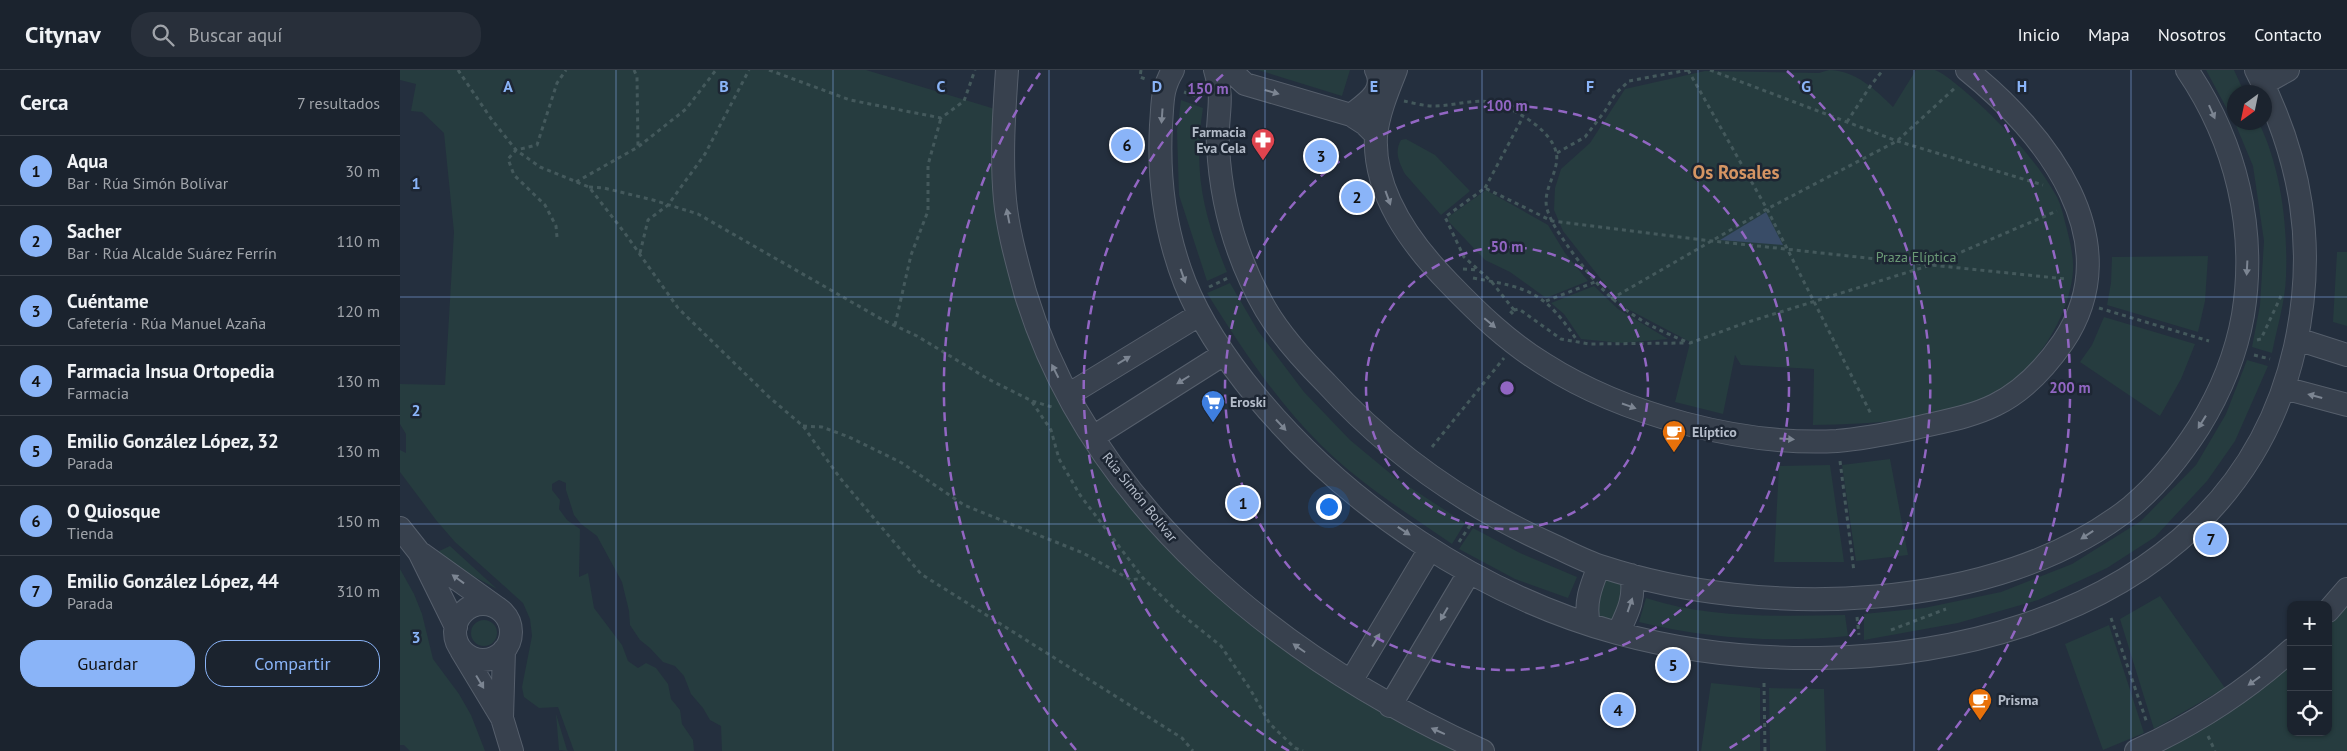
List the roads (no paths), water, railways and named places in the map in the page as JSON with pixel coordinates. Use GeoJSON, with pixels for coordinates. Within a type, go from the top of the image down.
{"type":"FeatureCollection","features":[{"type":"Feature","properties":{"kind":"street","name":"Rúa Simón Bolívar"},"geometry":{"type":"LineString","coordinates":[[1007,70],[1003,141],[1005,201],[1018,266],[1036,327],[1068,395],[1116,472],[1211,578],[1288,640],[1390,706],[1483,751]]}},
{"type":"Feature","properties":{"kind":"street"},"geometry":{"type":"LineString","coordinates":[[1199,70],[1211,70]]}},
{"type":"Feature","properties":{"kind":"street"},"geometry":{"type":"LineString","coordinates":[[1215,70],[1222,90],[1218,144],[1226,212],[1245,270],[1268,313],[1299,355],[1380,438],[1424,474],[1448,490],[1514,527],[1599,566],[1631,575],[1716,593],[1793,600],[1856,598],[1948,586],[2039,560],[2073,544],[2132,506],[2162,476],[2187,446],[2208,412],[2223,382],[2234,349],[2246,294],[2248,252],[2242,198],[2229,150],[2209,106],[2187,70]]}},
{"type":"Feature","properties":{"kind":"street"},"geometry":{"type":"LineString","coordinates":[[1230,70],[1245,84],[1352,115],[1365,124],[1376,136]]}},
{"type":"Feature","properties":{"kind":"street"},"geometry":{"type":"LineString","coordinates":[[1352,115],[1374,98],[1378,87],[1379,75],[1376,70]]}},
{"type":"Feature","properties":{"kind":"street"},"geometry":{"type":"LineString","coordinates":[[1396,70],[1386,96],[1376,136],[1380,176],[1391,206],[1412,238],[1442,276],[1477,311],[1541,363],[1615,401],[1678,422],[1775,438],[1837,440],[1913,428],[1958,418],[1993,406],[2021,389],[2054,356],[2070,332],[2083,303],[2088,256],[2085,230],[2074,197],[2056,166],[2032,132],[1965,75]]}},
{"type":"Feature","properties":{"kind":"street"},"geometry":{"type":"LineString","coordinates":[[1174,80],[1164,86],[1160,182],[1166,221],[1182,274],[1199,314],[1224,354],[1280,425],[1329,473],[1384,518],[1469,573],[1515,595],[1589,624],[1618,634],[1680,648],[1809,660],[1861,658],[1965,642],[2042,620],[2100,594],[2142,570],[2196,526],[2226,492],[2251,455],[2268,424],[2284,388],[2297,339],[2305,286],[2306,246],[2302,203],[2292,156],[2259,77],[2288,70]]}},
{"type":"Feature","properties":{"kind":"street"},"geometry":{"type":"LineString","coordinates":[[1068,395],[1199,314]]}},
{"type":"Feature","properties":{"kind":"street"},"geometry":{"type":"LineString","coordinates":[[2297,339],[2347,355]]}},
{"type":"Feature","properties":{"kind":"street"},"geometry":{"type":"LineString","coordinates":[[1093,437],[1224,354]]}},
{"type":"Feature","properties":{"kind":"street"},"geometry":{"type":"LineString","coordinates":[[2284,388],[2347,405]]}},
{"type":"Feature","properties":{"kind":"street"},"geometry":{"type":"LineString","coordinates":[[400,528],[419,552],[457,636],[502,718],[512,751]]}},
{"type":"Feature","properties":{"kind":"street"},"geometry":{"type":"LineString","coordinates":[[1351,682],[1430,549]]}},
{"type":"Feature","properties":{"kind":"street"},"geometry":{"type":"LineString","coordinates":[[419,552],[496,607],[508,619],[511,627],[509,643],[504,650],[498,656],[480,660],[472,657],[457,636]]}},
{"type":"Feature","properties":{"kind":"street"},"geometry":{"type":"LineString","coordinates":[[1589,624],[1586,610],[1589,592],[1599,566]]}},
{"type":"Feature","properties":{"kind":"street"},"geometry":{"type":"LineString","coordinates":[[1390,706],[1469,573]]}},
{"type":"Feature","properties":{"kind":"street"},"geometry":{"type":"LineString","coordinates":[[1618,634],[1631,605],[1634,588],[1631,575]]}},
{"type":"Feature","properties":{"kind":"street"},"geometry":{"type":"LineString","coordinates":[[2332,606],[2347,589]]}},
{"type":"Feature","properties":{"kind":"street"},"geometry":{"type":"LineString","coordinates":[[457,636],[464,612],[471,607],[488,604],[496,607]]}},
{"type":"Feature","properties":{"kind":"street"},"geometry":{"type":"LineString","coordinates":[[502,718],[504,650]]}},
{"type":"Feature","properties":{"kind":"street"},"geometry":{"type":"LineString","coordinates":[[2136,751],[2200,718],[2229,700],[2287,653]]}},
{"type":"Feature","properties":{"kind":"water"},"geometry":{"type":"Polygon","coordinates":[[[1766,212],[1783,245],[1720,240],[1766,212]]]}},
{"type":"Feature","properties":{"kind":"place","name":"O Quiosque"},"geometry":{"type":"Point","coordinates":[1127,145]}},
{"type":"Feature","properties":{"kind":"place","name":"Cuéntame"},"geometry":{"type":"Point","coordinates":[1321,156]}},
{"type":"Feature","properties":{"kind":"place","name":"Farmacia Eva Cela"},"geometry":{"type":"Point","coordinates":[1263,161]}},
{"type":"Feature","properties":{"kind":"place","name":"Sacher"},"geometry":{"type":"Point","coordinates":[1357,197]}},
{"type":"Feature","properties":{"kind":"place","name":"Eroski"},"geometry":{"type":"Point","coordinates":[1213,423]}},
{"type":"Feature","properties":{"kind":"place","name":"Elíptico"},"geometry":{"type":"Point","coordinates":[1674,453]}},
{"type":"Feature","properties":{"kind":"place","name":"Aqua"},"geometry":{"type":"Point","coordinates":[1243,503]}},
{"type":"Feature","properties":{"kind":"place","name":"Emilio González López, 44"},"geometry":{"type":"Point","coordinates":[2211,539]}},
{"type":"Feature","properties":{"kind":"place","name":"Emilio González López, 32"},"geometry":{"type":"Point","coordinates":[1673,665]}},
{"type":"Feature","properties":{"kind":"place","name":"Farmacia Insua Ortopedia"},"geometry":{"type":"Point","coordinates":[1618,710]}},
{"type":"Feature","properties":{"kind":"place","name":"Prisma"},"geometry":{"type":"Point","coordinates":[1980,721]}},
{"type":"Feature","properties":{"kind":"district","name":"Os Rosales"},"geometry":{"type":"Point","coordinates":[1736,172]}},
{"type":"Feature","properties":{"kind":"park label","name":"Praza Elíptica"},"geometry":{"type":"Point","coordinates":[1916,257]}}]}
